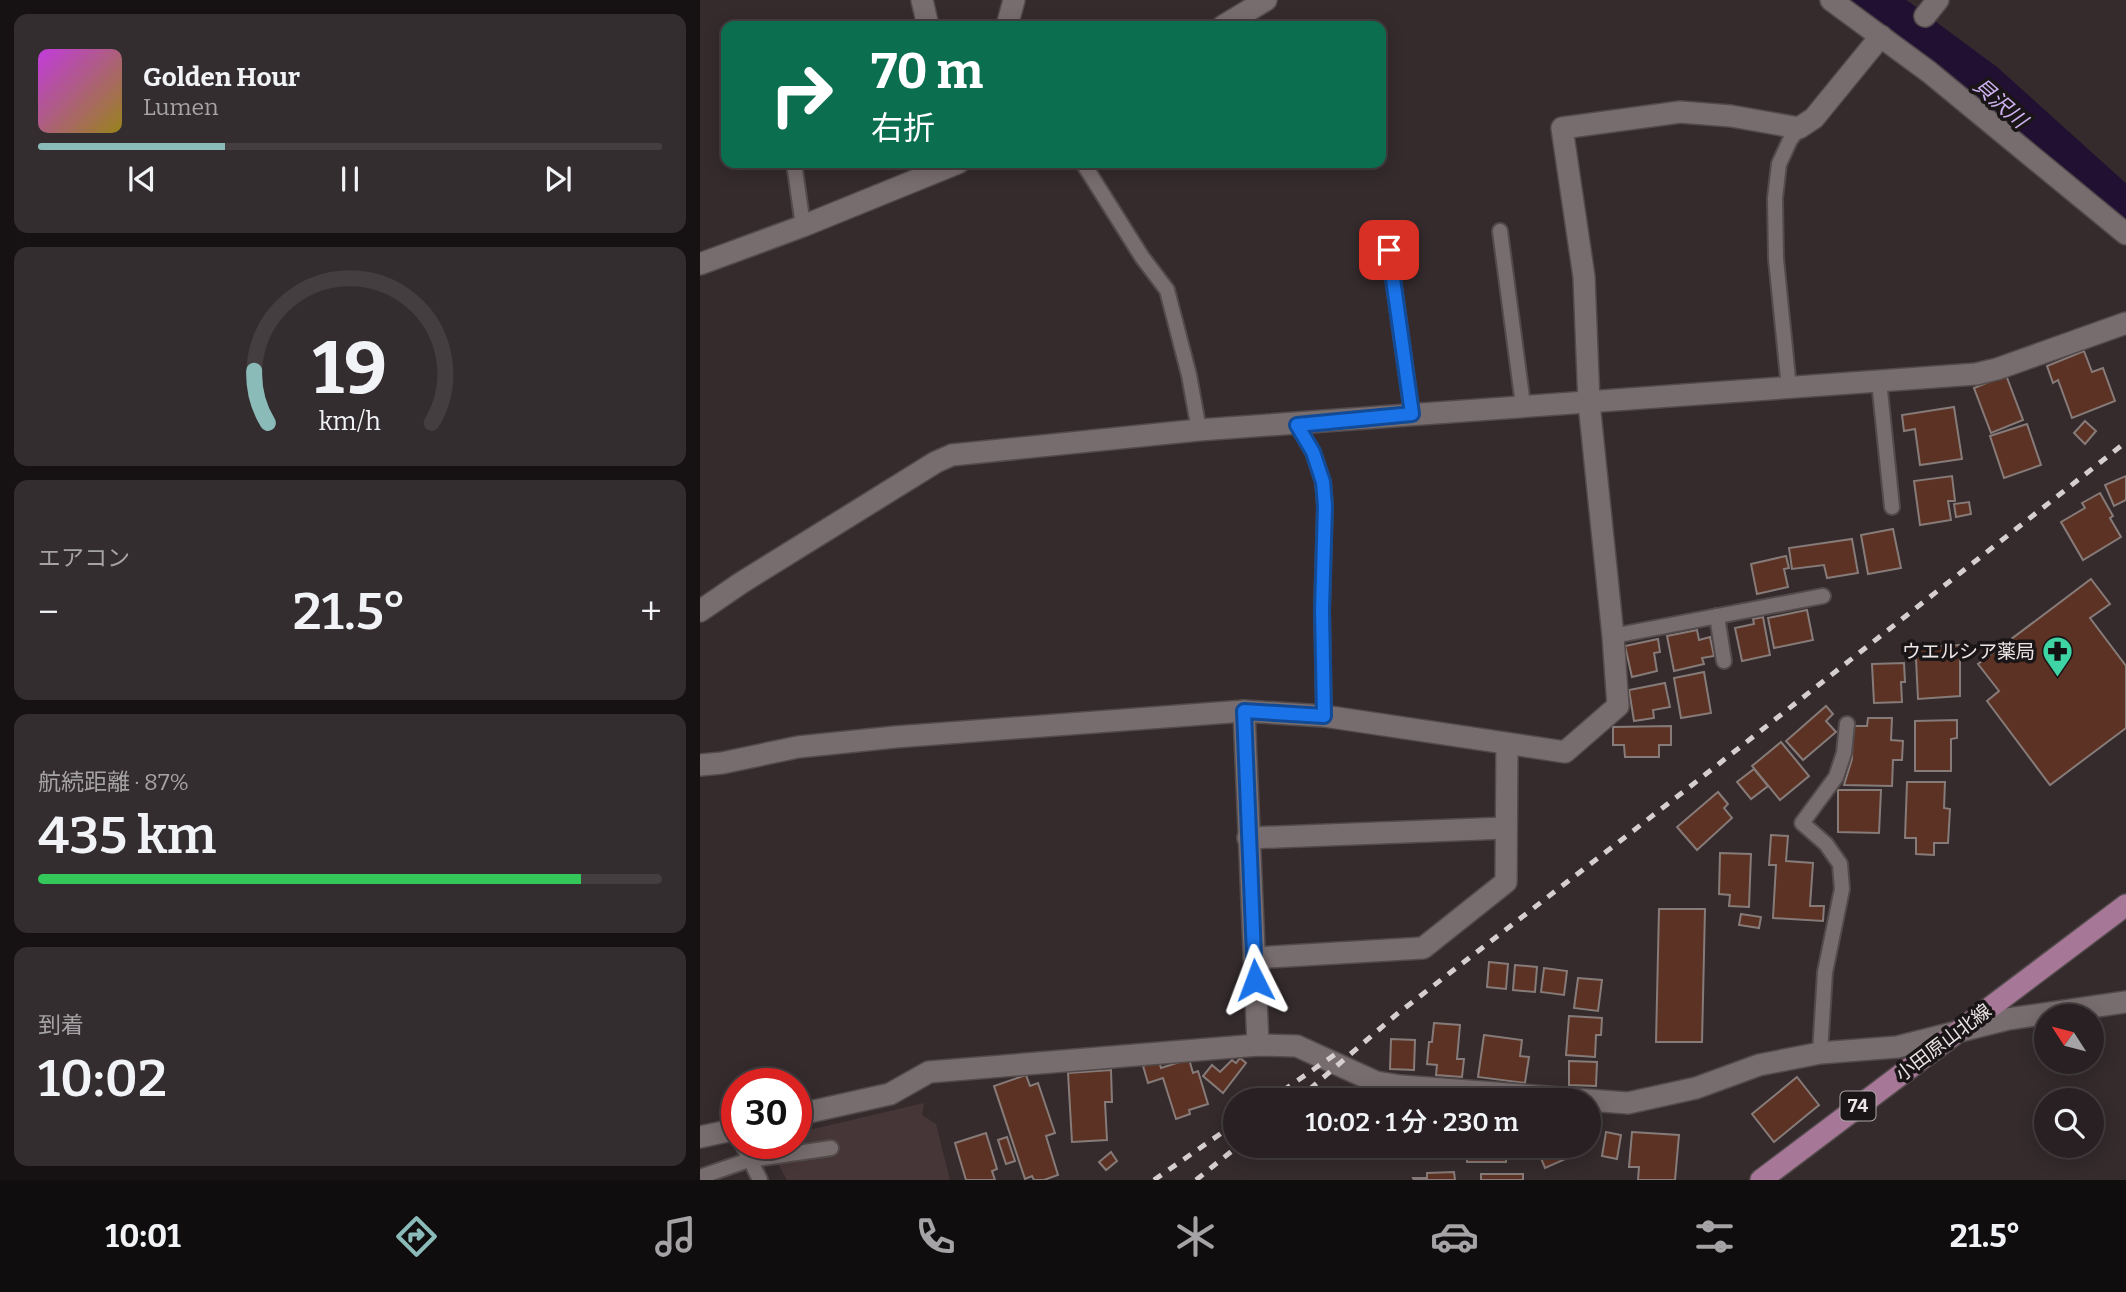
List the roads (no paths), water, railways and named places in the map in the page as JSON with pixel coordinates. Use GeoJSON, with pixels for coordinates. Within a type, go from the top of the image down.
{"type":"FeatureCollection","features":[{"type":"Feature","properties":{"kind":"main road","name":"小田原山北線"},"geometry":{"type":"LineString","coordinates":[[1761,1180],[2126,905]]}},
{"type":"Feature","properties":{"kind":"street"},"geometry":{"type":"LineString","coordinates":[[922,0],[927,21]]}},
{"type":"Feature","properties":{"kind":"street"},"geometry":{"type":"LineString","coordinates":[[1008,21],[1014,0]]}},
{"type":"Feature","properties":{"kind":"street"},"geometry":{"type":"LineString","coordinates":[[1231,21],[1266,0]]}},
{"type":"Feature","properties":{"kind":"street"},"geometry":{"type":"LineString","coordinates":[[1831,0],[1929,72],[2126,234]]}},
{"type":"Feature","properties":{"kind":"street"},"geometry":{"type":"LineString","coordinates":[[700,765],[798,747],[895,737],[1244,711],[1324,716],[1565,752],[1618,706],[1589,402],[1584,276],[1562,128],[1680,112],[1731,116],[1799,128],[1814,118],[1881,36]]}},
{"type":"Feature","properties":{"kind":"street"},"geometry":{"type":"LineString","coordinates":[[700,264],[803,226],[942,168]]}},
{"type":"Feature","properties":{"kind":"street"},"geometry":{"type":"LineString","coordinates":[[700,611],[936,462],[952,455],[1199,430],[1976,374],[2126,323]]}},
{"type":"Feature","properties":{"kind":"street"},"geometry":{"type":"LineString","coordinates":[[1244,711],[1258,1045]]}},
{"type":"Feature","properties":{"kind":"street"},"geometry":{"type":"LineString","coordinates":[[1254,958],[1423,948],[1506,882],[1507,745]]}},
{"type":"Feature","properties":{"kind":"street"},"geometry":{"type":"LineString","coordinates":[[1248,838],[1506,828]]}},
{"type":"Feature","properties":{"kind":"street"},"geometry":{"type":"LineString","coordinates":[[812,1111],[890,1094],[929,1072],[1258,1045],[1297,1046],[1376,1082],[1401,1086],[1628,1103],[1696,1088],[1759,1065],[1820,1053],[1897,1047],[2008,1019],[2126,1002]]}},
{"type":"Feature","properties":{"kind":"street"},"geometry":{"type":"LineString","coordinates":[[700,1137],[721,1132]]}},
{"type":"Feature","properties":{"kind":"lane"},"geometry":{"type":"LineString","coordinates":[[1789,388],[1776,259],[1775,198],[1779,164],[1799,128]]}},
{"type":"Feature","properties":{"kind":"lane"},"geometry":{"type":"LineString","coordinates":[[795,168],[803,226]]}},
{"type":"Feature","properties":{"kind":"lane"},"geometry":{"type":"LineString","coordinates":[[1086,168],[1142,257],[1167,290],[1189,375],[1199,430]]}},
{"type":"Feature","properties":{"kind":"lane"},"geometry":{"type":"LineString","coordinates":[[1500,232],[1523,405]]}},
{"type":"Feature","properties":{"kind":"lane"},"geometry":{"type":"LineString","coordinates":[[1389,250],[1412,414]]}},
{"type":"Feature","properties":{"kind":"lane"},"geometry":{"type":"LineString","coordinates":[[1879,381],[1892,507]]}},
{"type":"Feature","properties":{"kind":"lane"},"geometry":{"type":"LineString","coordinates":[[1297,425],[1313,452],[1323,482],[1324,716]]}},
{"type":"Feature","properties":{"kind":"lane"},"geometry":{"type":"LineString","coordinates":[[1613,636],[1823,596]]}},
{"type":"Feature","properties":{"kind":"lane"},"geometry":{"type":"LineString","coordinates":[[1717,616],[1724,661]]}},
{"type":"Feature","properties":{"kind":"lane"},"geometry":{"type":"LineString","coordinates":[[1820,1053],[1825,972],[1842,889],[1840,864],[1826,844],[1802,823],[1836,777],[1844,753],[1847,724]]}},
{"type":"Feature","properties":{"kind":"lane"},"geometry":{"type":"LineString","coordinates":[[705,1177],[749,1160],[831,1148]]}},
{"type":"Feature","properties":{"kind":"lane"},"geometry":{"type":"LineString","coordinates":[[749,1160],[760,1180]]}},
{"type":"Feature","properties":{"kind":"waterway","name":"貝沢川"},"geometry":{"type":"LineString","coordinates":[[1867,0],[1983,86],[2126,215]]}},
{"type":"Feature","properties":{"kind":"railway"},"geometry":{"type":"LineString","coordinates":[[1311,1088],[1397,1014],[2126,442]]}},
{"type":"Feature","properties":{"kind":"railway"},"geometry":{"type":"LineString","coordinates":[[1287,1088],[1340,1051]]}},
{"type":"Feature","properties":{"kind":"railway"},"geometry":{"type":"LineString","coordinates":[[1154,1180],[1223,1132]]}},
{"type":"Feature","properties":{"kind":"railway"},"geometry":{"type":"LineString","coordinates":[[1196,1180],[1223,1158]]}},
{"type":"Feature","properties":{"kind":"place","name":"ウエルシア薬局"},"geometry":{"type":"Point","coordinates":[2058,678]}}]}
